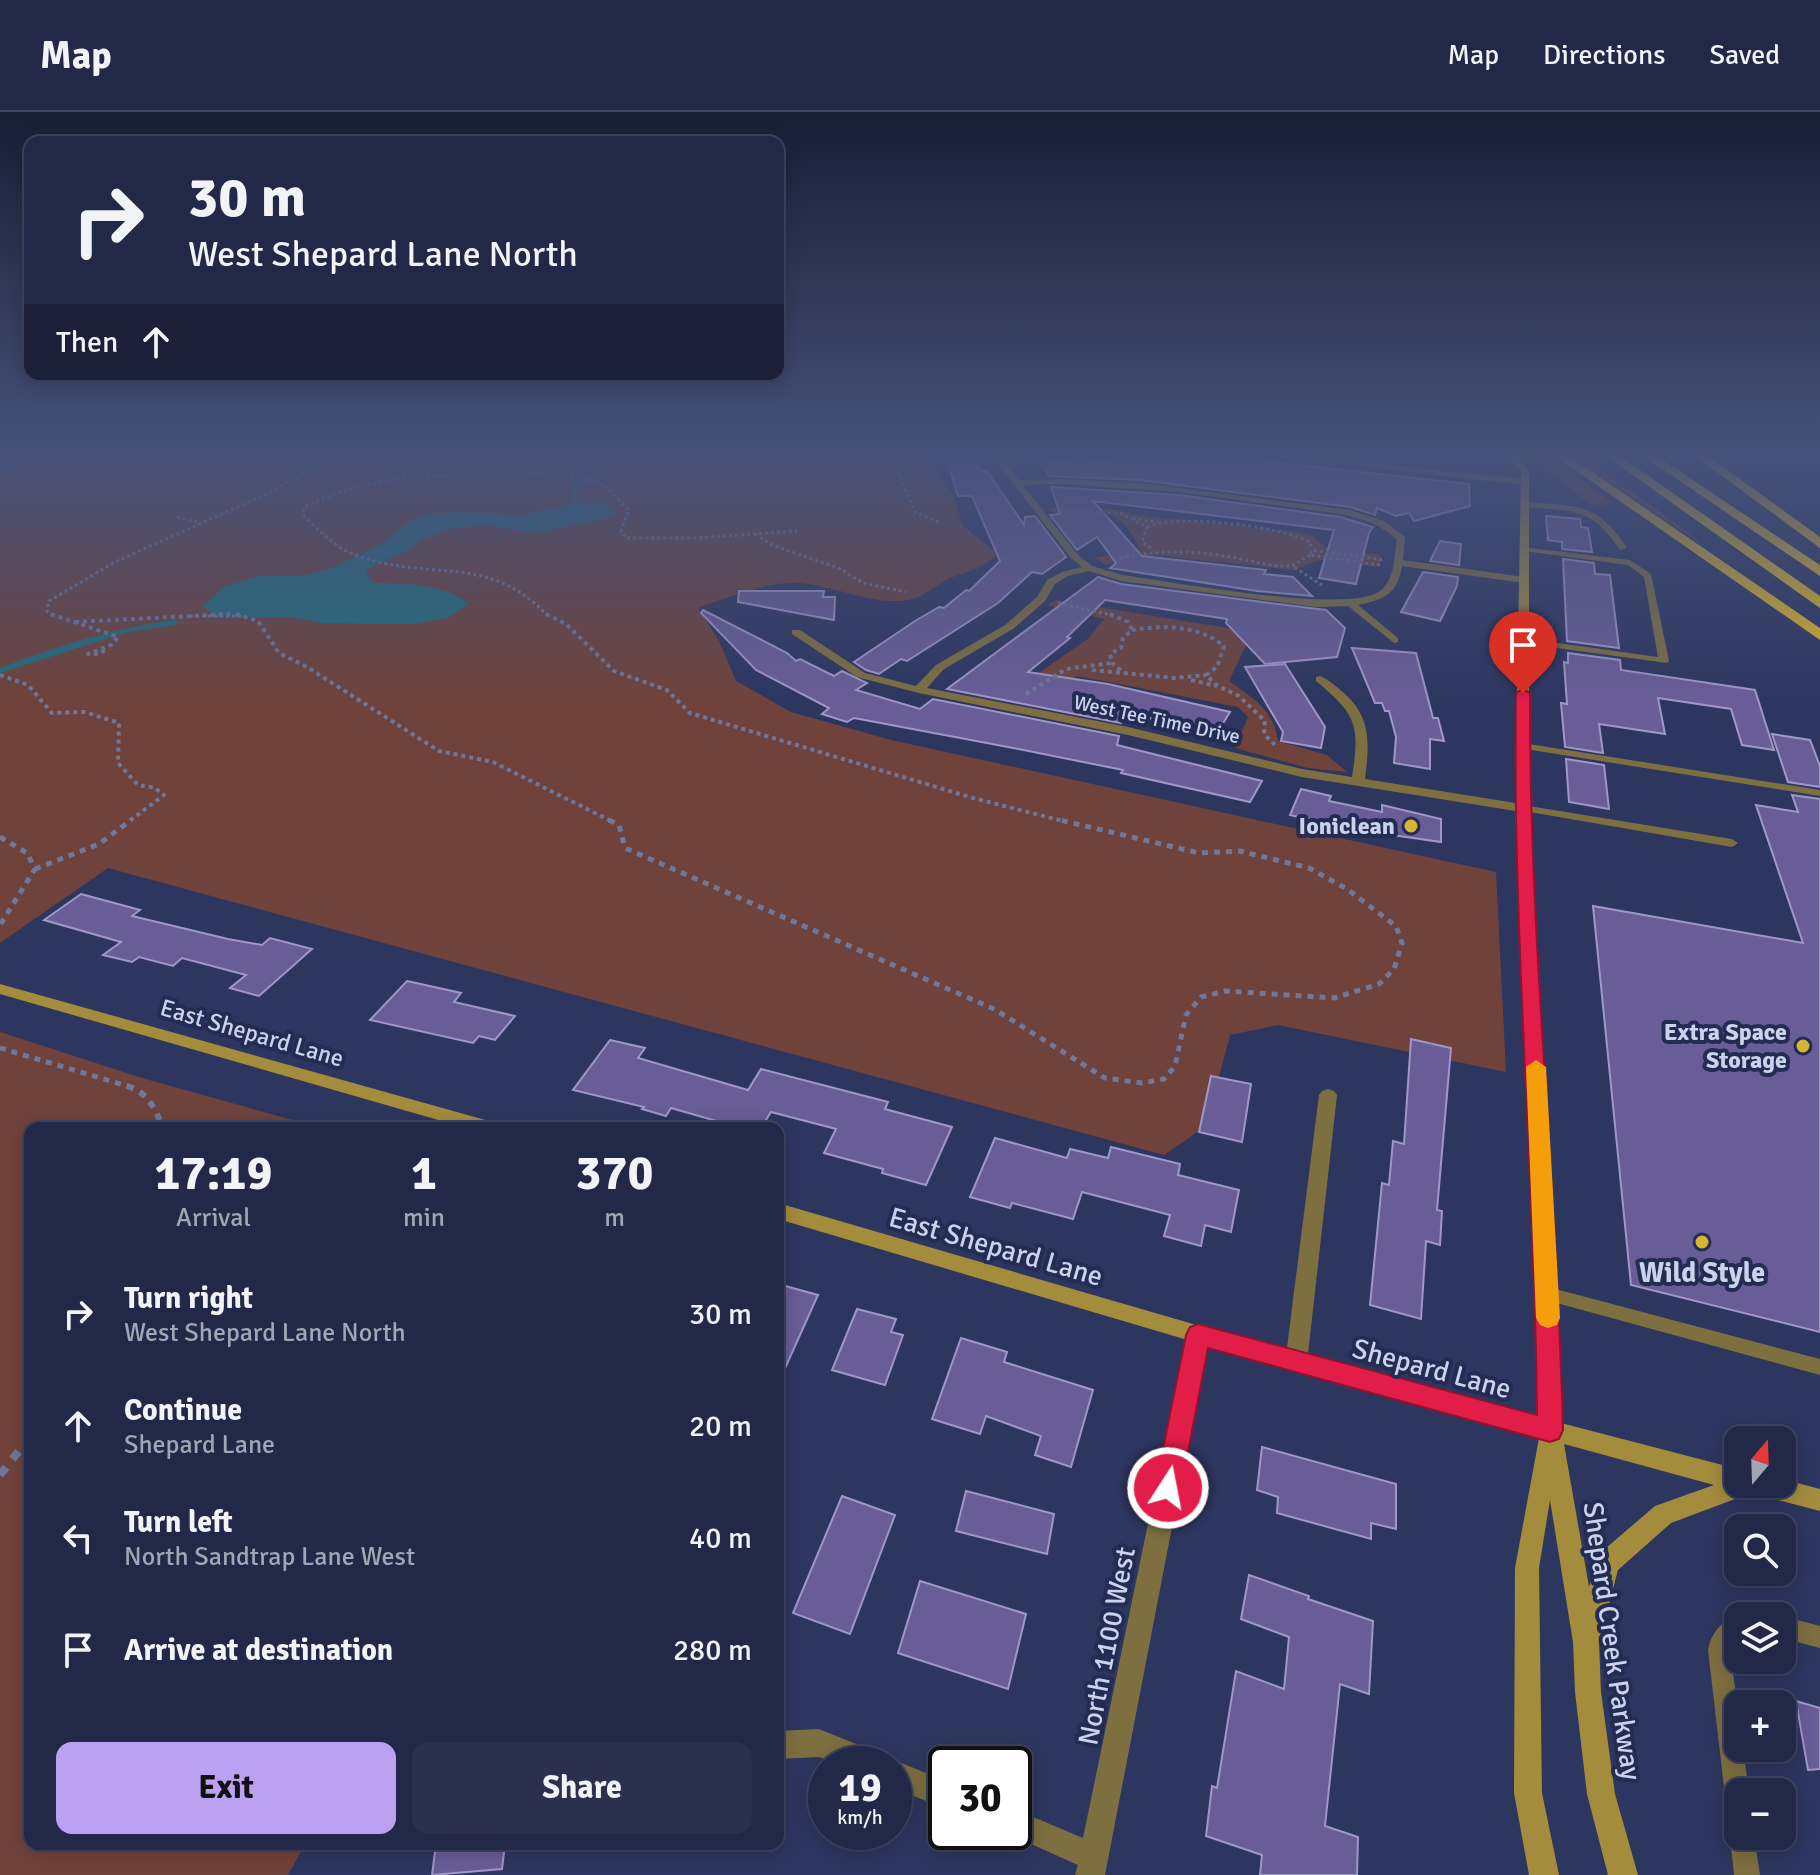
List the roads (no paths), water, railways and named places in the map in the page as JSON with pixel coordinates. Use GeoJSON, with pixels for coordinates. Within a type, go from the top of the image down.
{"type":"FeatureCollection","features":[{"type":"Feature","properties":{"kind":"highway"},"geometry":{"type":"LineString","coordinates":[[1680,538],[1820,635]]}},
{"type":"Feature","properties":{"kind":"highway"},"geometry":{"type":"LineString","coordinates":[[1728,538],[1820,603]]}},
{"type":"Feature","properties":{"kind":"highway"},"geometry":{"type":"LineString","coordinates":[[1770,538],[1820,572]]}},
{"type":"Feature","properties":{"kind":"street"},"geometry":{"type":"LineString","coordinates":[[1060,538],[1089,568],[1121,578],[1316,604],[1350,603],[1373,599],[1385,592],[1395,580],[1401,538]]}},
{"type":"Feature","properties":{"kind":"street"},"geometry":{"type":"LineString","coordinates":[[1524,538],[1522,808],[1548,1294],[1550,1430],[1527,1568],[1528,1793],[1544,1875]]}},
{"type":"Feature","properties":{"kind":"street"},"geometry":{"type":"LineString","coordinates":[[1397,565],[1524,580]]}},
{"type":"Feature","properties":{"kind":"street"},"geometry":{"type":"LineString","coordinates":[[919,690],[940,667],[1009,627],[1041,599],[1051,582],[1065,574],[1089,568]]}},
{"type":"Feature","properties":{"kind":"street"},"geometry":{"type":"LineString","coordinates":[[1350,603],[1394,640]]}},
{"type":"Feature","properties":{"kind":"street","name":"West Tee Time Drive"},"geometry":{"type":"LineString","coordinates":[[796,632],[861,675],[919,690],[1128,731],[1302,773],[1522,808]]}},
{"type":"Feature","properties":{"kind":"street"},"geometry":{"type":"LineString","coordinates":[[1320,679],[1346,700],[1358,716],[1364,737],[1358,782]]}},
{"type":"Feature","properties":{"kind":"street","name":"East Shepard Lane"},"geometry":{"type":"LineString","coordinates":[[0,989],[468,1122]]}},
{"type":"Feature","properties":{"kind":"street"},"geometry":{"type":"LineString","coordinates":[[1296,1363],[1328,1095]]}},
{"type":"Feature","properties":{"kind":"street","name":"East Shepard Lane"},"geometry":{"type":"LineString","coordinates":[[784,1213],[1296,1363]]}},
{"type":"Feature","properties":{"kind":"street","name":"North 1100 West"},"geometry":{"type":"LineString","coordinates":[[1092,1866],[1198,1335]]}},
{"type":"Feature","properties":{"kind":"street","name":"Shepard Lane"},"geometry":{"type":"LineString","coordinates":[[1296,1363],[1724,1476]]}},
{"type":"Feature","properties":{"kind":"street","name":"Shepard Creek Parkway"},"geometry":{"type":"LineString","coordinates":[[1550,1430],[1586,1642],[1588,1692],[1601,1794],[1623,1875]]}},
{"type":"Feature","properties":{"kind":"street"},"geometry":{"type":"LineString","coordinates":[[1586,1642],[1608,1563],[1663,1514],[1724,1492]]}},
{"type":"Feature","properties":{"kind":"street"},"geometry":{"type":"LineString","coordinates":[[1796,1494],[1820,1500]]}},
{"type":"Feature","properties":{"kind":"street"},"geometry":{"type":"LineString","coordinates":[[784,1745],[819,1743],[826,1746]]}},
{"type":"Feature","properties":{"kind":"street"},"geometry":{"type":"LineString","coordinates":[[1032,1833],[1092,1866]]}},
{"type":"Feature","properties":{"kind":"lane"},"geometry":{"type":"LineString","coordinates":[[1618,538],[1623,548]]}},
{"type":"Feature","properties":{"kind":"lane"},"geometry":{"type":"LineString","coordinates":[[1523,641],[1664,661],[1648,576],[1630,563],[1524,549]]}},
{"type":"Feature","properties":{"kind":"lane"},"geometry":{"type":"LineString","coordinates":[[1523,746],[1820,793]]}},
{"type":"Feature","properties":{"kind":"lane"},"geometry":{"type":"LineString","coordinates":[[1522,808],[1732,843]]}},
{"type":"Feature","properties":{"kind":"lane"},"geometry":{"type":"LineString","coordinates":[[1548,1294],[1820,1367]]}},
{"type":"Feature","properties":{"kind":"lane"},"geometry":{"type":"LineString","coordinates":[[1796,1631],[1820,1637]]}},
{"type":"Feature","properties":{"kind":"lane"},"geometry":{"type":"LineString","coordinates":[[1724,1637],[1719,1650],[1735,1778]]}},
{"type":"Feature","properties":{"kind":"lane"},"geometry":{"type":"LineString","coordinates":[[1744,1850],[1747,1875]]}},
{"type":"Feature","properties":{"kind":"place","name":"Ioniclean"},"geometry":{"type":"Point","coordinates":[1411,826]}},
{"type":"Feature","properties":{"kind":"place","name":"Extra Space Storage"},"geometry":{"type":"Point","coordinates":[1803,1046]}},
{"type":"Feature","properties":{"kind":"place","name":"Wild Style"},"geometry":{"type":"Point","coordinates":[1702,1242]}}]}
